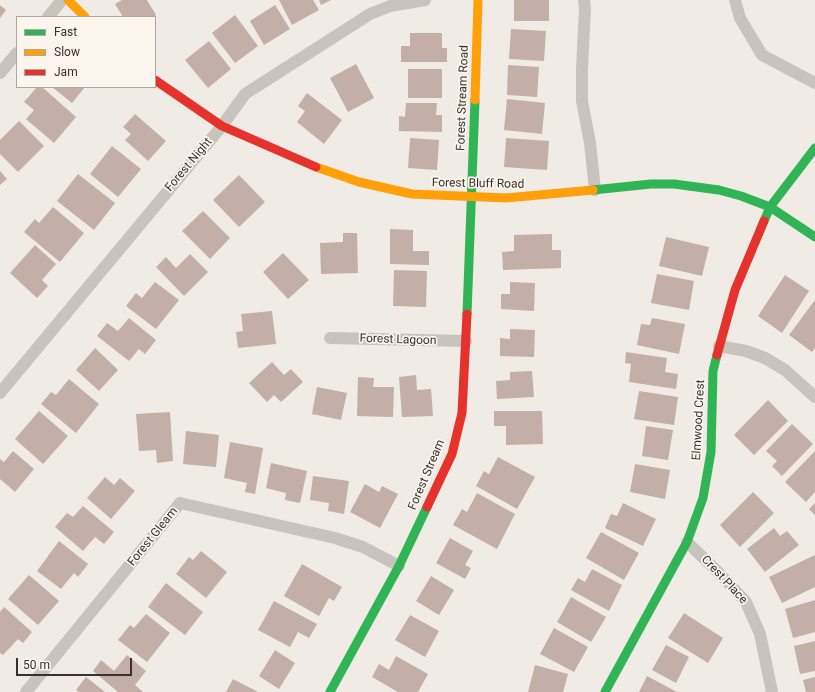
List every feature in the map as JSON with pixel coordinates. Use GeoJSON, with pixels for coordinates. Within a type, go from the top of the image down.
{"type":"FeatureCollection","features":[{"type":"Feature","properties":{"kind":"street"},"geometry":{"type":"LineString","coordinates":[[49,16],[62,0]]}},
{"type":"Feature","properties":{"kind":"street"},"geometry":{"type":"LineString","coordinates":[[68,0],[83,16]]}},
{"type":"Feature","properties":{"kind":"street","name":"Forest Night"},"geometry":{"type":"LineString","coordinates":[[0,393],[222,126],[245,94],[370,14],[390,6],[425,0]]}},
{"type":"Feature","properties":{"kind":"street","name":"Forest Stream Road"},"geometry":{"type":"LineString","coordinates":[[472,198],[478,0]]}},
{"type":"Feature","properties":{"kind":"street"},"geometry":{"type":"LineString","coordinates":[[584,0],[582,101],[590,143],[595,190]]}},
{"type":"Feature","properties":{"kind":"street"},"geometry":{"type":"LineString","coordinates":[[735,0],[740,18],[762,55],[815,83]]}},
{"type":"Feature","properties":{"kind":"street"},"geometry":{"type":"LineString","coordinates":[[0,74],[16,54]]}},
{"type":"Feature","properties":{"kind":"street","name":"Forest Bluff Road"},"geometry":{"type":"LineString","coordinates":[[156,81],[222,126],[307,164],[358,182],[412,194],[472,198],[506,198],[560,194],[651,184],[696,186],[741,196],[770,207],[815,237]]}},
{"type":"Feature","properties":{"kind":"street","name":"Elmwood Crest"},"geometry":{"type":"LineString","coordinates":[[604,692],[687,542],[703,498],[711,452],[713,371],[735,290],[770,207],[815,148]]}},
{"type":"Feature","properties":{"kind":"street","name":"Forest Stream"},"geometry":{"type":"LineString","coordinates":[[330,692],[399,566],[452,454],[462,413],[472,198]]}},
{"type":"Feature","properties":{"kind":"street","name":"Forest Lagoon"},"geometry":{"type":"LineString","coordinates":[[330,338],[466,342]]}},
{"type":"Feature","properties":{"kind":"street"},"geometry":{"type":"LineString","coordinates":[[719,346],[746,351],[765,358],[785,370],[815,397]]}},
{"type":"Feature","properties":{"kind":"street","name":"Forest Gleam"},"geometry":{"type":"LineString","coordinates":[[26,692],[180,503],[335,538],[363,547],[399,566]]}},
{"type":"Feature","properties":{"kind":"street","name":"Crest Place"},"geometry":{"type":"LineString","coordinates":[[687,542],[746,602],[760,634],[772,692]]}},
{"type":"Feature","properties":{"kind":"building"},"geometry":{"type":"Polygon","coordinates":[[[122,0],[147,0],[156,15],[122,16],[115,4],[122,0]]]}},
{"type":"Feature","properties":{"kind":"building"},"geometry":{"type":"Polygon","coordinates":[[[279,0],[313,0],[319,10],[292,25],[279,0]]]}},
{"type":"Feature","properties":{"kind":"building"},"geometry":{"type":"Polygon","coordinates":[[[319,0],[331,0],[321,5],[319,0]]]}},
{"type":"Feature","properties":{"kind":"building"},"geometry":{"type":"Polygon","coordinates":[[[514,0],[549,0],[549,21],[514,21],[514,0]]]}},
{"type":"Feature","properties":{"kind":"building"},"geometry":{"type":"Polygon","coordinates":[[[0,5],[6,10],[0,18],[0,5]]]}},
{"type":"Feature","properties":{"kind":"building"},"geometry":{"type":"Polygon","coordinates":[[[275,5],[290,29],[264,45],[250,21],[275,5]]]}},
{"type":"Feature","properties":{"kind":"building"},"geometry":{"type":"Polygon","coordinates":[[[235,15],[258,46],[235,63],[212,33],[235,15]]]}},
{"type":"Feature","properties":{"kind":"building"},"geometry":{"type":"Polygon","coordinates":[[[511,29],[546,31],[544,61],[509,59],[511,29]]]}},
{"type":"Feature","properties":{"kind":"building"},"geometry":{"type":"Polygon","coordinates":[[[410,33],[442,33],[442,48],[447,48],[447,62],[401,62],[401,46],[410,46],[410,33]]]}},
{"type":"Feature","properties":{"kind":"building"},"geometry":{"type":"Polygon","coordinates":[[[209,41],[231,69],[208,88],[185,60],[209,41]]]}},
{"type":"Feature","properties":{"kind":"building"},"geometry":{"type":"Polygon","coordinates":[[[356,64],[374,98],[348,112],[330,78],[356,64]]]}},
{"type":"Feature","properties":{"kind":"building"},"geometry":{"type":"Polygon","coordinates":[[[508,65],[539,67],[537,97],[507,95],[508,65]]]}},
{"type":"Feature","properties":{"kind":"building"},"geometry":{"type":"Polygon","coordinates":[[[408,69],[442,69],[442,98],[408,98],[408,69]]]}},
{"type":"Feature","properties":{"kind":"building"},"geometry":{"type":"Polygon","coordinates":[[[36,88],[43,88],[76,117],[54,143],[26,119],[34,110],[24,102],[36,88]]]}},
{"type":"Feature","properties":{"kind":"building"},"geometry":{"type":"Polygon","coordinates":[[[53,88],[84,88],[72,103],[53,88]]]}},
{"type":"Feature","properties":{"kind":"building"},"geometry":{"type":"Polygon","coordinates":[[[307,93],[342,120],[324,144],[297,122],[305,111],[298,106],[307,93]]]}},
{"type":"Feature","properties":{"kind":"building"},"geometry":{"type":"Polygon","coordinates":[[[507,99],[545,103],[542,134],[504,130],[507,99]]]}},
{"type":"Feature","properties":{"kind":"building"},"geometry":{"type":"Polygon","coordinates":[[[406,103],[437,103],[436,115],[442,115],[442,132],[399,131],[399,116],[405,117],[406,103]]]}},
{"type":"Feature","properties":{"kind":"building"},"geometry":{"type":"Polygon","coordinates":[[[135,114],[166,141],[148,161],[125,140],[131,134],[123,127],[135,114]]]}},
{"type":"Feature","properties":{"kind":"building"},"geometry":{"type":"Polygon","coordinates":[[[19,121],[44,146],[18,172],[0,154],[0,140],[19,121]]]}},
{"type":"Feature","properties":{"kind":"building"},"geometry":{"type":"Polygon","coordinates":[[[410,138],[439,140],[437,170],[408,168],[410,138]]]}},
{"type":"Feature","properties":{"kind":"building"},"geometry":{"type":"Polygon","coordinates":[[[506,138],[549,141],[547,170],[504,167],[506,138]]]}},
{"type":"Feature","properties":{"kind":"building"},"geometry":{"type":"Polygon","coordinates":[[[112,146],[141,169],[118,197],[90,174],[112,146]]]}},
{"type":"Feature","properties":{"kind":"building"},"geometry":{"type":"Polygon","coordinates":[[[0,171],[7,179],[0,185],[0,171]]]}},
{"type":"Feature","properties":{"kind":"building"},"geometry":{"type":"Polygon","coordinates":[[[78,174],[115,203],[94,230],[57,201],[78,174]]]}},
{"type":"Feature","properties":{"kind":"building"},"geometry":{"type":"Polygon","coordinates":[[[239,175],[265,202],[239,227],[213,200],[239,175]]]}},
{"type":"Feature","properties":{"kind":"building"},"geometry":{"type":"Polygon","coordinates":[[[53,207],[84,233],[60,262],[24,232],[35,219],[39,223],[53,207]]]}},
{"type":"Feature","properties":{"kind":"building"},"geometry":{"type":"Polygon","coordinates":[[[203,211],[230,238],[210,259],[182,231],[203,211]]]}},
{"type":"Feature","properties":{"kind":"building"},"geometry":{"type":"Polygon","coordinates":[[[390,229],[413,230],[413,251],[429,251],[429,265],[390,264],[390,229]]]}},
{"type":"Feature","properties":{"kind":"building"},"geometry":{"type":"Polygon","coordinates":[[[343,233],[357,233],[358,273],[321,274],[320,243],[343,242],[343,233]]]}},
{"type":"Feature","properties":{"kind":"building"},"geometry":{"type":"Polygon","coordinates":[[[552,234],[552,250],[561,250],[561,268],[503,270],[502,252],[514,251],[514,235],[552,234]]]}},
{"type":"Feature","properties":{"kind":"building"},"geometry":{"type":"Polygon","coordinates":[[[666,237],[709,247],[702,276],[659,266],[666,237]]]}},
{"type":"Feature","properties":{"kind":"building"},"geometry":{"type":"Polygon","coordinates":[[[35,245],[56,264],[42,280],[48,286],[37,298],[10,273],[35,245]]]}},
{"type":"Feature","properties":{"kind":"building"},"geometry":{"type":"Polygon","coordinates":[[[283,253],[309,280],[288,299],[263,272],[283,253]]]}},
{"type":"Feature","properties":{"kind":"building"},"geometry":{"type":"Polygon","coordinates":[[[190,254],[208,272],[184,296],[156,267],[166,257],[176,268],[190,254]]]}},
{"type":"Feature","properties":{"kind":"building"},"geometry":{"type":"Polygon","coordinates":[[[394,270],[427,271],[426,307],[393,306],[394,270]]]}},
{"type":"Feature","properties":{"kind":"building"},"geometry":{"type":"Polygon","coordinates":[[[657,274],[694,281],[689,310],[651,303],[657,274]]]}},
{"type":"Feature","properties":{"kind":"building"},"geometry":{"type":"Polygon","coordinates":[[[785,275],[809,291],[782,333],[758,316],[785,275]]]}},
{"type":"Feature","properties":{"kind":"building"},"geometry":{"type":"Polygon","coordinates":[[[155,282],[179,300],[156,329],[126,306],[136,293],[142,298],[155,282]]]}},
{"type":"Feature","properties":{"kind":"building"},"geometry":{"type":"Polygon","coordinates":[[[510,282],[535,283],[534,311],[501,309],[501,294],[510,294],[510,282]]]}},
{"type":"Feature","properties":{"kind":"building"},"geometry":{"type":"Polygon","coordinates":[[[815,300],[815,348],[812,352],[789,335],[815,300]]]}},
{"type":"Feature","properties":{"kind":"building"},"geometry":{"type":"Polygon","coordinates":[[[272,311],[276,344],[238,348],[236,332],[243,331],[241,314],[272,311]]]}},
{"type":"Feature","properties":{"kind":"building"},"geometry":{"type":"Polygon","coordinates":[[[129,318],[156,340],[145,354],[139,349],[129,361],[97,336],[107,323],[118,331],[129,318]]]}},
{"type":"Feature","properties":{"kind":"building"},"geometry":{"type":"Polygon","coordinates":[[[652,318],[685,324],[679,354],[637,345],[641,324],[650,325],[652,318]]]}},
{"type":"Feature","properties":{"kind":"building"},"geometry":{"type":"Polygon","coordinates":[[[510,329],[535,330],[534,357],[500,356],[500,338],[510,339],[510,329]]]}},
{"type":"Feature","properties":{"kind":"building"},"geometry":{"type":"Polygon","coordinates":[[[95,348],[118,370],[99,391],[76,370],[95,348]]]}},
{"type":"Feature","properties":{"kind":"building"},"geometry":{"type":"Polygon","coordinates":[[[626,352],[667,358],[665,372],[678,374],[676,389],[629,382],[631,364],[625,363],[626,352]]]}},
{"type":"Feature","properties":{"kind":"building"},"geometry":{"type":"Polygon","coordinates":[[[272,362],[284,375],[291,369],[303,382],[281,402],[274,395],[267,402],[249,383],[272,362]]]}},
{"type":"Feature","properties":{"kind":"building"},"geometry":{"type":"Polygon","coordinates":[[[532,371],[534,397],[497,399],[496,381],[510,380],[510,372],[532,371]]]}},
{"type":"Feature","properties":{"kind":"building"},"geometry":{"type":"Polygon","coordinates":[[[416,375],[417,390],[431,389],[433,416],[402,417],[399,377],[416,375]]]}},
{"type":"Feature","properties":{"kind":"building"},"geometry":{"type":"Polygon","coordinates":[[[358,377],[374,378],[373,387],[394,387],[393,417],[357,416],[358,377]]]}},
{"type":"Feature","properties":{"kind":"building"},"geometry":{"type":"Polygon","coordinates":[[[69,379],[99,404],[76,433],[41,404],[51,392],[56,395],[69,379]]]}},
{"type":"Feature","properties":{"kind":"building"},"geometry":{"type":"Polygon","coordinates":[[[317,387],[347,393],[341,420],[312,414],[317,387]]]}},
{"type":"Feature","properties":{"kind":"building"},"geometry":{"type":"Polygon","coordinates":[[[639,391],[678,397],[674,425],[634,419],[639,391]]]}},
{"type":"Feature","properties":{"kind":"building"},"geometry":{"type":"Polygon","coordinates":[[[768,400],[788,421],[754,455],[734,435],[768,400]]]}},
{"type":"Feature","properties":{"kind":"building"},"geometry":{"type":"Polygon","coordinates":[[[39,411],[68,436],[43,464],[15,439],[39,411]]]}},
{"type":"Feature","properties":{"kind":"building"},"geometry":{"type":"Polygon","coordinates":[[[494,411],[542,411],[543,444],[506,445],[506,426],[494,426],[494,411]]]}},
{"type":"Feature","properties":{"kind":"building"},"geometry":{"type":"Polygon","coordinates":[[[170,412],[173,461],[157,463],[156,450],[139,451],[136,414],[170,412]]]}},
{"type":"Feature","properties":{"kind":"building"},"geometry":{"type":"Polygon","coordinates":[[[792,424],[813,444],[782,476],[772,466],[777,461],[766,451],[792,424]]]}},
{"type":"Feature","properties":{"kind":"building"},"geometry":{"type":"Polygon","coordinates":[[[646,426],[673,430],[668,460],[642,456],[646,426]]]}},
{"type":"Feature","properties":{"kind":"building"},"geometry":{"type":"Polygon","coordinates":[[[186,431],[219,435],[216,467],[183,464],[186,431]]]}},
{"type":"Feature","properties":{"kind":"building"},"geometry":{"type":"Polygon","coordinates":[[[230,442],[263,448],[255,494],[245,492],[247,483],[224,478],[230,442]]]}},
{"type":"Feature","properties":{"kind":"building"},"geometry":{"type":"Polygon","coordinates":[[[13,451],[34,469],[15,492],[0,479],[0,459],[4,462],[13,451]]]}},
{"type":"Feature","properties":{"kind":"building"},"geometry":{"type":"Polygon","coordinates":[[[815,451],[815,492],[806,502],[785,482],[815,451]]]}},
{"type":"Feature","properties":{"kind":"building"},"geometry":{"type":"Polygon","coordinates":[[[498,457],[535,477],[517,509],[476,486],[484,471],[489,474],[498,457]]]}},
{"type":"Feature","properties":{"kind":"building"},"geometry":{"type":"Polygon","coordinates":[[[271,463],[307,471],[300,503],[285,500],[286,493],[266,488],[271,463]]]}},
{"type":"Feature","properties":{"kind":"building"},"geometry":{"type":"Polygon","coordinates":[[[635,464],[670,470],[665,499],[630,492],[635,464]]]}},
{"type":"Feature","properties":{"kind":"building"},"geometry":{"type":"Polygon","coordinates":[[[313,476],[349,481],[344,514],[328,511],[329,503],[310,500],[313,476]]]}},
{"type":"Feature","properties":{"kind":"building"},"geometry":{"type":"Polygon","coordinates":[[[105,477],[114,485],[120,478],[135,491],[111,519],[87,498],[105,477]]]}},
{"type":"Feature","properties":{"kind":"building"},"geometry":{"type":"Polygon","coordinates":[[[365,484],[379,492],[382,486],[398,494],[380,528],[350,512],[365,484]]]}},
{"type":"Feature","properties":{"kind":"building"},"geometry":{"type":"Polygon","coordinates":[[[753,492],[774,513],[740,547],[720,525],[753,492]]]}},
{"type":"Feature","properties":{"kind":"building"},"geometry":{"type":"Polygon","coordinates":[[[477,493],[515,514],[497,549],[453,525],[462,509],[467,512],[477,493]]]}},
{"type":"Feature","properties":{"kind":"building"},"geometry":{"type":"Polygon","coordinates":[[[623,503],[656,519],[643,546],[605,528],[611,514],[617,516],[623,503]]]}},
{"type":"Feature","properties":{"kind":"building"},"geometry":{"type":"Polygon","coordinates":[[[815,503],[815,515],[809,509],[815,503]]]}},
{"type":"Feature","properties":{"kind":"building"},"geometry":{"type":"Polygon","coordinates":[[[83,506],[114,532],[104,544],[95,537],[83,551],[55,527],[67,513],[73,517],[83,506]]]}},
{"type":"Feature","properties":{"kind":"building"},"geometry":{"type":"Polygon","coordinates":[[[774,528],[780,536],[787,531],[799,545],[765,572],[747,549],[774,528]]]}},
{"type":"Feature","properties":{"kind":"building"},"geometry":{"type":"Polygon","coordinates":[[[601,532],[639,553],[624,580],[586,558],[601,532]]]}},
{"type":"Feature","properties":{"kind":"building"},"geometry":{"type":"Polygon","coordinates":[[[450,538],[473,551],[465,565],[471,568],[465,579],[436,563],[450,538]]]}},
{"type":"Feature","properties":{"kind":"building"},"geometry":{"type":"Polygon","coordinates":[[[59,541],[88,564],[78,577],[74,573],[61,589],[37,571],[59,541]]]}},
{"type":"Feature","properties":{"kind":"building"},"geometry":{"type":"Polygon","coordinates":[[[201,551],[227,572],[206,598],[176,574],[189,557],[193,560],[201,551]]]}},
{"type":"Feature","properties":{"kind":"building"},"geometry":{"type":"Polygon","coordinates":[[[815,555],[815,587],[782,603],[769,577],[815,555]]]}},
{"type":"Feature","properties":{"kind":"building"},"geometry":{"type":"Polygon","coordinates":[[[302,564],[342,587],[334,601],[329,598],[319,616],[284,596],[302,564]]]}},
{"type":"Feature","properties":{"kind":"building"},"geometry":{"type":"Polygon","coordinates":[[[592,569],[622,585],[609,611],[571,590],[578,578],[585,582],[592,569]]]}},
{"type":"Feature","properties":{"kind":"building"},"geometry":{"type":"Polygon","coordinates":[[[29,575],[59,601],[38,625],[8,599],[29,575]]]}},
{"type":"Feature","properties":{"kind":"building"},"geometry":{"type":"Polygon","coordinates":[[[431,576],[454,590],[439,615],[416,601],[431,576]]]}},
{"type":"Feature","properties":{"kind":"building"},"geometry":{"type":"Polygon","coordinates":[[[166,583],[203,612],[185,635],[148,607],[166,583]]]}},
{"type":"Feature","properties":{"kind":"building"},"geometry":{"type":"Polygon","coordinates":[[[571,597],[606,617],[591,642],[557,622],[571,597]]]}},
{"type":"Feature","properties":{"kind":"building"},"geometry":{"type":"Polygon","coordinates":[[[815,600],[815,632],[793,638],[785,609],[815,600]]]}},
{"type":"Feature","properties":{"kind":"building"},"geometry":{"type":"Polygon","coordinates":[[[274,601],[317,624],[309,638],[298,632],[290,647],[258,630],[274,601]]]}},
{"type":"Feature","properties":{"kind":"building"},"geometry":{"type":"Polygon","coordinates":[[[4,607],[32,632],[23,643],[18,639],[3,655],[0,653],[0,612],[4,607]]]}},
{"type":"Feature","properties":{"kind":"building"},"geometry":{"type":"Polygon","coordinates":[[[684,613],[723,638],[708,663],[668,638],[684,613]]]}},
{"type":"Feature","properties":{"kind":"building"},"geometry":{"type":"Polygon","coordinates":[[[146,614],[170,633],[147,662],[118,640],[130,625],[134,628],[146,614]]]}},
{"type":"Feature","properties":{"kind":"building"},"geometry":{"type":"Polygon","coordinates":[[[410,615],[439,631],[425,657],[395,640],[410,615]]]}},
{"type":"Feature","properties":{"kind":"building"},"geometry":{"type":"Polygon","coordinates":[[[554,628],[588,647],[574,672],[540,654],[554,628]]]}},
{"type":"Feature","properties":{"kind":"building"},"geometry":{"type":"Polygon","coordinates":[[[815,641],[815,671],[800,674],[794,646],[815,641]]]}},
{"type":"Feature","properties":{"kind":"building"},"geometry":{"type":"Polygon","coordinates":[[[666,645],[689,657],[676,683],[652,670],[666,645]]]}},
{"type":"Feature","properties":{"kind":"building"},"geometry":{"type":"Polygon","coordinates":[[[275,650],[295,663],[279,689],[259,676],[275,650]]]}},
{"type":"Feature","properties":{"kind":"building"},"geometry":{"type":"Polygon","coordinates":[[[127,655],[146,671],[135,685],[143,692],[118,692],[93,671],[101,660],[114,671],[127,655]]]}},
{"type":"Feature","properties":{"kind":"building"},"geometry":{"type":"Polygon","coordinates":[[[396,656],[428,674],[418,692],[398,692],[372,677],[379,664],[389,670],[396,656]]]}},
{"type":"Feature","properties":{"kind":"building"},"geometry":{"type":"Polygon","coordinates":[[[535,665],[568,674],[563,692],[528,692],[535,665]]]}},
{"type":"Feature","properties":{"kind":"building"},"geometry":{"type":"Polygon","coordinates":[[[647,676],[677,692],[639,692],[647,676]]]}},
{"type":"Feature","properties":{"kind":"building"},"geometry":{"type":"Polygon","coordinates":[[[86,677],[105,692],[79,692],[76,690],[86,677]]]}},
{"type":"Feature","properties":{"kind":"building"},"geometry":{"type":"Polygon","coordinates":[[[815,677],[815,692],[806,692],[803,680],[815,677]]]}},
{"type":"Feature","properties":{"kind":"building"},"geometry":{"type":"Polygon","coordinates":[[[233,679],[258,692],[226,692],[233,679]]]}},
{"type":"Feature","properties":{"kind":"traffic: fast"},"geometry":{"type":"LineString","coordinates":[[467,314],[475,100]]}},
{"type":"Feature","properties":{"kind":"traffic: fast"},"geometry":{"type":"LineString","coordinates":[[764,221],[770,207],[815,148]]}},
{"type":"Feature","properties":{"kind":"traffic: fast"},"geometry":{"type":"LineString","coordinates":[[593,190],[651,184],[674,184],[719,190],[741,196],[770,207],[815,237]]}},
{"type":"Feature","properties":{"kind":"traffic: fast"},"geometry":{"type":"LineString","coordinates":[[605,692],[687,542],[703,498],[711,452],[713,371],[717,355]]}},
{"type":"Feature","properties":{"kind":"traffic: fast"},"geometry":{"type":"LineString","coordinates":[[330,692],[399,566],[427,507]]}},
{"type":"Feature","properties":{"kind":"traffic: slow"},"geometry":{"type":"LineString","coordinates":[[68,0],[84,16]]}},
{"type":"Feature","properties":{"kind":"traffic: slow"},"geometry":{"type":"LineString","coordinates":[[475,100],[478,0]]}},
{"type":"Feature","properties":{"kind":"traffic: slow"},"geometry":{"type":"LineString","coordinates":[[316,167],[359,182],[412,194],[506,198],[593,190]]}},
{"type":"Feature","properties":{"kind":"traffic: jam"},"geometry":{"type":"LineString","coordinates":[[156,81],[222,126],[316,167]]}},
{"type":"Feature","properties":{"kind":"traffic: jam"},"geometry":{"type":"LineString","coordinates":[[717,355],[735,290],[764,221]]}},
{"type":"Feature","properties":{"kind":"traffic: jam"},"geometry":{"type":"LineString","coordinates":[[427,507],[452,454],[462,413],[467,314]]}}]}
